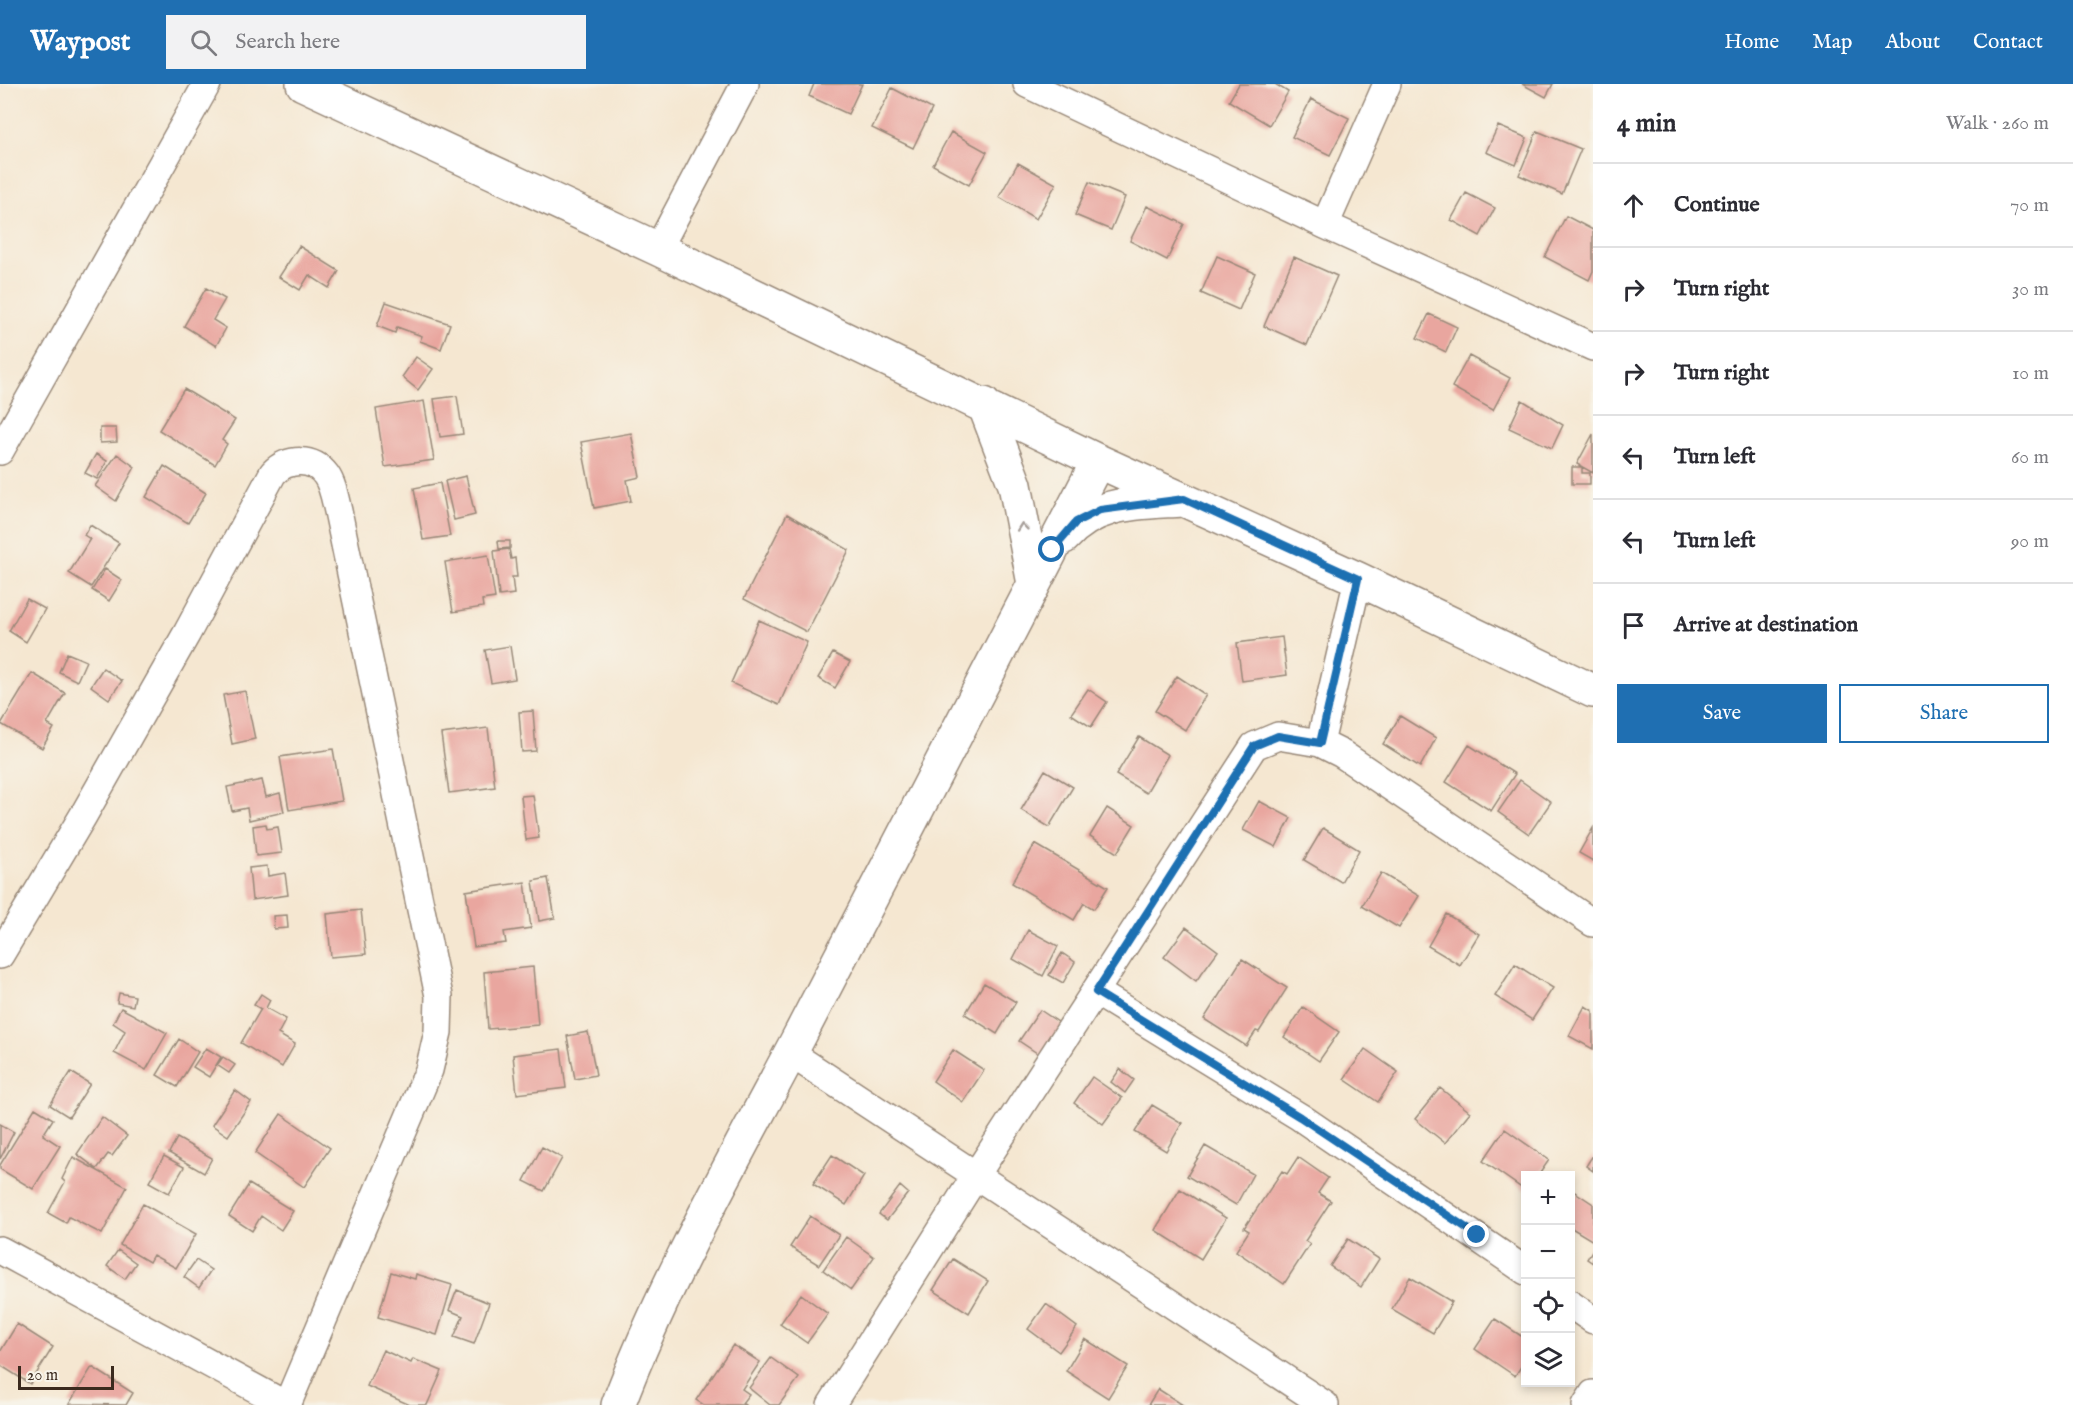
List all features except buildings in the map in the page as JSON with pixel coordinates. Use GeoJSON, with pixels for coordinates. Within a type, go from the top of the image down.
{"type":"FeatureCollection","features":[{"type":"Feature","properties":{"kind":"street"},"geometry":{"type":"LineString","coordinates":[[0,451],[207,84]]}},
{"type":"Feature","properties":{"kind":"street"},"geometry":{"type":"LineString","coordinates":[[303,84],[658,249],[984,404],[1098,461],[1358,579],[1593,691]]}},
{"type":"Feature","properties":{"kind":"street"},"geometry":{"type":"LineString","coordinates":[[658,249],[745,84]]}},
{"type":"Feature","properties":{"kind":"street"},"geometry":{"type":"LineString","coordinates":[[1027,84],[1325,225],[1593,347]]}},
{"type":"Feature","properties":{"kind":"street"},"geometry":{"type":"LineString","coordinates":[[1325,225],[1387,84]]}},
{"type":"Feature","properties":{"kind":"street"},"geometry":{"type":"LineString","coordinates":[[984,404],[1015,485],[1034,584]]}},
{"type":"Feature","properties":{"kind":"street"},"geometry":{"type":"LineString","coordinates":[[0,955],[176,654],[273,473],[294,461],[302,461],[318,467],[330,483],[338,511],[439,996],[438,1032],[429,1070],[286,1405],[0,1250]]}},
{"type":"Feature","properties":{"kind":"street"},"geometry":{"type":"LineString","coordinates":[[620,1404],[681,1259],[1098,461]]}},
{"type":"Feature","properties":{"kind":"street"},"geometry":{"type":"LineString","coordinates":[[1052,550],[1076,522],[1100,510],[1184,499]]}},
{"type":"Feature","properties":{"kind":"street"},"geometry":{"type":"LineString","coordinates":[[1320,743],[1358,579]]}},
{"type":"Feature","properties":{"kind":"street"},"geometry":{"type":"LineString","coordinates":[[831,1405],[975,1175],[1254,746],[1278,736],[1320,743],[1342,754],[1593,923]]}},
{"type":"Feature","properties":{"kind":"street"},"geometry":{"type":"LineString","coordinates":[[1096,992],[1300,1117],[1521,1268]]}},
{"type":"Feature","properties":{"kind":"street"},"geometry":{"type":"LineString","coordinates":[[790,1053],[1324,1405]]}},
{"type":"Feature","properties":{"kind":"street"},"geometry":{"type":"LineString","coordinates":[[1575,1307],[1593,1320]]}},
{"type":"Feature","properties":{"kind":"street"},"geometry":{"type":"LineString","coordinates":[[1586,1405],[1593,1394]]}},
{"type":"Feature","properties":{"kind":"route"},"geometry":{"type":"LineString","coordinates":[[1052,550],[1076,522],[1100,510],[1138,503],[1184,499],[1358,579],[1320,743],[1278,736],[1254,746],[1096,992],[1300,1117],[1477,1235]]}}]}
